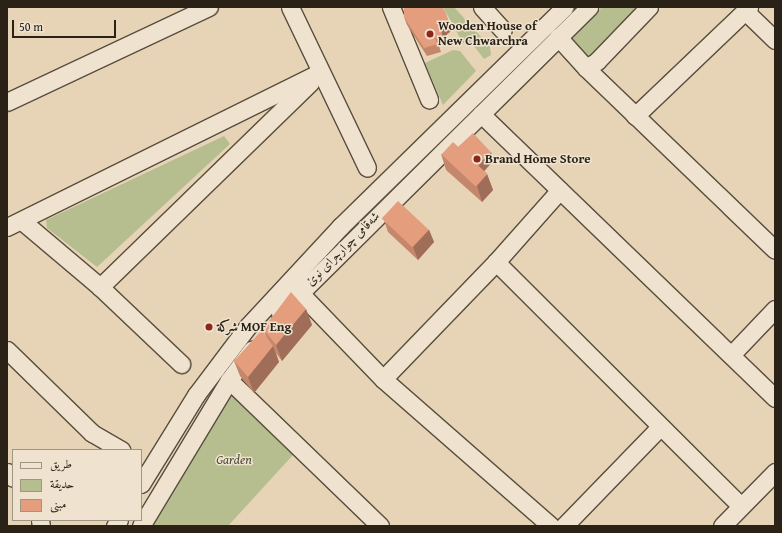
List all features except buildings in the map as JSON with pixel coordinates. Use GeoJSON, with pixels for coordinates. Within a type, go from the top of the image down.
{"type":"FeatureCollection","features":[{"type":"Feature","properties":{"kind":"street"},"geometry":{"type":"LineString","coordinates":[[7,102],[208,7]]}},
{"type":"Feature","properties":{"kind":"street"},"geometry":{"type":"LineString","coordinates":[[290,7],[367,168]]}},
{"type":"Feature","properties":{"kind":"street"},"geometry":{"type":"LineString","coordinates":[[391,7],[429,99]]}},
{"type":"Feature","properties":{"kind":"street"},"geometry":{"type":"LineString","coordinates":[[482,7],[503,30]]}},
{"type":"Feature","properties":{"kind":"street","name":"شەقامی چوارچرای نوێ"},"geometry":{"type":"LineString","coordinates":[[143,476],[196,395],[248,326],[341,226],[565,7]]}},
{"type":"Feature","properties":{"kind":"street","name":"شەقامی چوارچرای نوێ"},"geometry":{"type":"LineString","coordinates":[[141,526],[230,380],[266,332],[299,292],[589,7]]}},
{"type":"Feature","properties":{"kind":"street"},"geometry":{"type":"LineString","coordinates":[[586,68],[597,61],[649,7]]}},
{"type":"Feature","properties":{"kind":"street"},"geometry":{"type":"LineString","coordinates":[[635,116],[747,9],[775,40]]}},
{"type":"Feature","properties":{"kind":"street"},"geometry":{"type":"LineString","coordinates":[[558,38],[635,116],[775,250]]}},
{"type":"Feature","properties":{"kind":"street"},"geometry":{"type":"LineString","coordinates":[[181,364],[100,287],[14,224],[321,72]]}},
{"type":"Feature","properties":{"kind":"street"},"geometry":{"type":"LineString","coordinates":[[100,287],[321,72]]}},
{"type":"Feature","properties":{"kind":"street"},"geometry":{"type":"LineString","coordinates":[[481,114],[775,398]]}},
{"type":"Feature","properties":{"kind":"street"},"geometry":{"type":"LineString","coordinates":[[383,379],[496,262],[560,190]]}},
{"type":"Feature","properties":{"kind":"street"},"geometry":{"type":"LineString","coordinates":[[496,262],[740,505]]}},
{"type":"Feature","properties":{"kind":"street"},"geometry":{"type":"LineString","coordinates":[[299,292],[383,379],[551,526]]}},
{"type":"Feature","properties":{"kind":"street"},"geometry":{"type":"LineString","coordinates":[[731,355],[775,309]]}},
{"type":"Feature","properties":{"kind":"street"},"geometry":{"type":"LineString","coordinates":[[7,350],[92,433],[119,449]]}},
{"type":"Feature","properties":{"kind":"street"},"geometry":{"type":"LineString","coordinates":[[230,380],[380,526]]}},
{"type":"Feature","properties":{"kind":"street"},"geometry":{"type":"LineString","coordinates":[[564,526],[660,427]]}},
{"type":"Feature","properties":{"kind":"street"},"geometry":{"type":"LineString","coordinates":[[92,433],[101,449]]}},
{"type":"Feature","properties":{"kind":"street"},"geometry":{"type":"LineString","coordinates":[[722,526],[740,505],[775,472]]}},
{"type":"Feature","properties":{"kind":"street"},"geometry":{"type":"LineString","coordinates":[[143,476],[169,480]]}},
{"type":"Feature","properties":{"kind":"street"},"geometry":{"type":"LineString","coordinates":[[143,476],[158,500]]}},
{"type":"Feature","properties":{"kind":"green space"},"geometry":{"type":"Polygon","coordinates":[[[443,7],[454,7],[490,47],[491,55],[484,59],[474,46],[463,43],[443,7]]]}},
{"type":"Feature","properties":{"kind":"green space"},"geometry":{"type":"Polygon","coordinates":[[[602,7],[640,7],[590,58],[579,49],[572,37],[602,7]]]}},
{"type":"Feature","properties":{"kind":"green space"},"geometry":{"type":"Polygon","coordinates":[[[453,50],[460,51],[476,71],[443,105],[425,63],[453,50]]]}},
{"type":"Feature","properties":{"kind":"green space"},"geometry":{"type":"Polygon","coordinates":[[[224,136],[230,144],[97,267],[47,228],[46,220],[224,136]]]}},
{"type":"Feature","properties":{"kind":"green space","name":"Garden"},"geometry":{"type":"Polygon","coordinates":[[[229,392],[293,455],[228,526],[143,526],[229,392]]]}},
{"type":"Feature","properties":{"kind":"place","name":"Wooden House of New Chwarchra"},"geometry":{"type":"Point","coordinates":[430,34]}},
{"type":"Feature","properties":{"kind":"place","name":"Brand Home Store"},"geometry":{"type":"Point","coordinates":[477,159]}},
{"type":"Feature","properties":{"kind":"place","name":"شركة MOF Eng"},"geometry":{"type":"Point","coordinates":[209,327]}}]}
